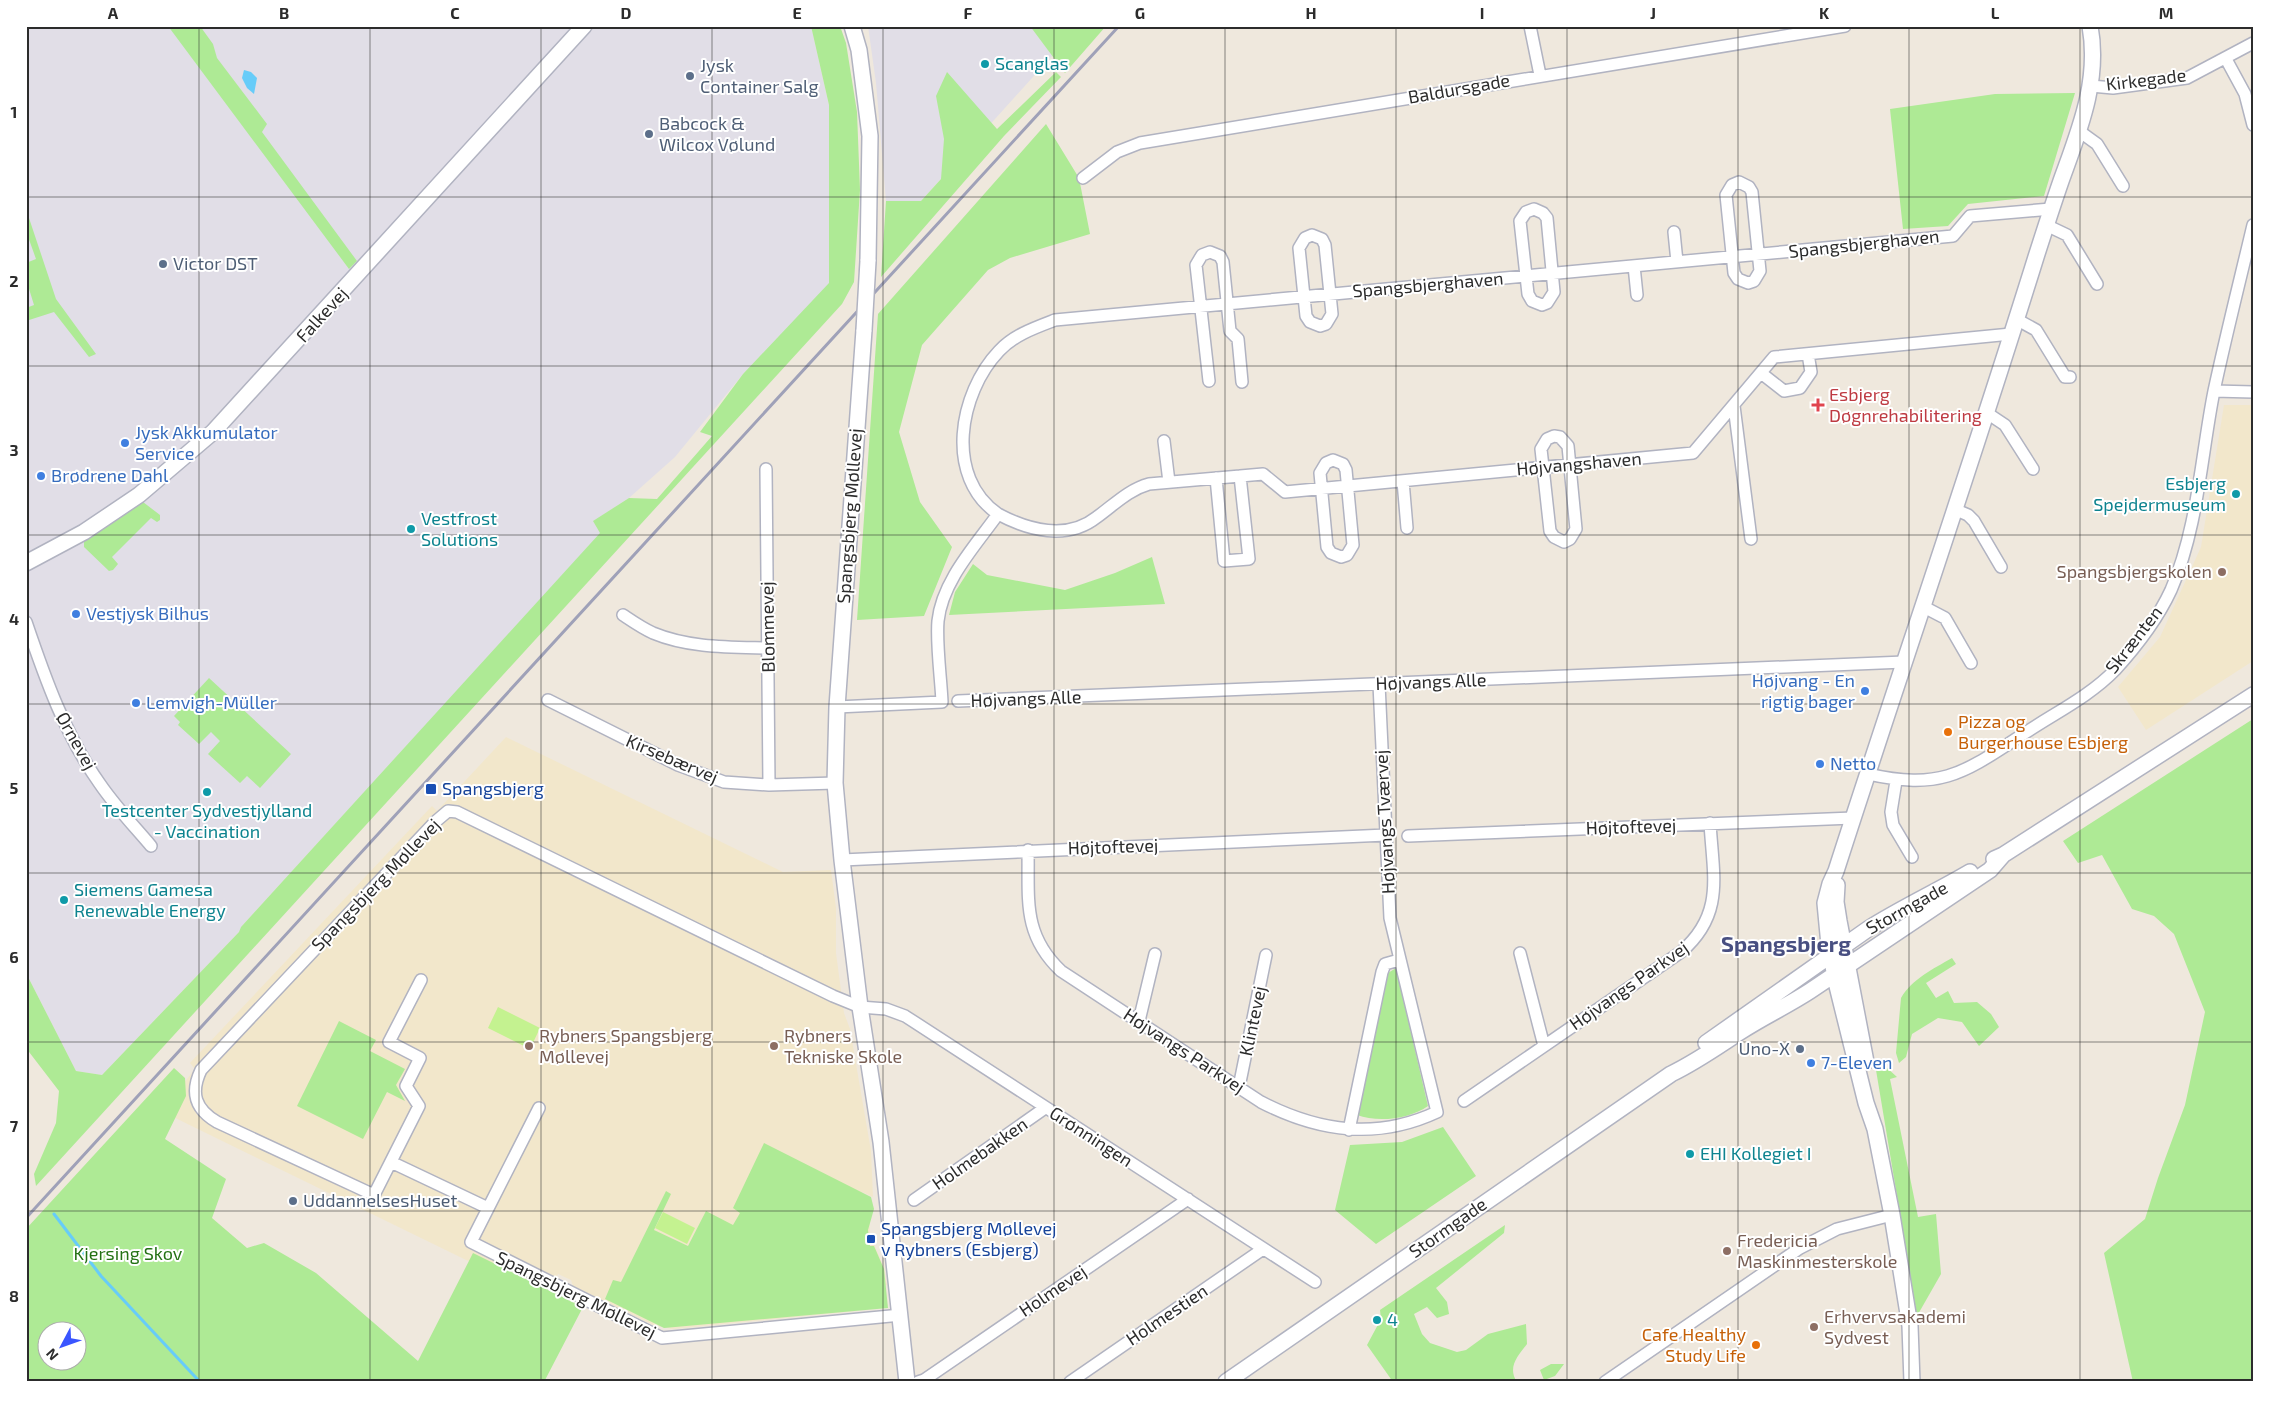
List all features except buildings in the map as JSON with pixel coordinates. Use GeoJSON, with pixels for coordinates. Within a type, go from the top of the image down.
{"type":"FeatureCollection","features":[{"type":"Feature","properties":{"kind":"street","name":"Falkevej"},"geometry":{"type":"LineString","coordinates":[[26,563],[84,532],[140,495],[214,432],[584,26]]}},
{"type":"Feature","properties":{"kind":"street","name":"Spangsbjerg Møllevej"},"geometry":{"type":"LineString","coordinates":[[852,26],[859,50],[870,136],[868,261],[838,707],[835,783],[842,860],[860,1007],[881,1142],[907,1382]]}},
{"type":"Feature","properties":{"kind":"street"},"geometry":{"type":"LineString","coordinates":[[1530,26],[1540,75]]}},
{"type":"Feature","properties":{"kind":"street","name":"Baldursgade"},"geometry":{"type":"LineString","coordinates":[[1083,178],[1118,152],[1140,144],[1540,75],[1845,26]]}},
{"type":"Feature","properties":{"kind":"street"},"geometry":{"type":"LineString","coordinates":[[1912,1382],[1910,1326],[1892,1216],[1875,1129],[1873,1100],[1839,960],[1825,917],[1826,903],[1830,884],[1836,871],[1954,509],[1988,413],[2051,209],[2079,131],[2091,86],[2093,57],[2090,26]]}},
{"type":"Feature","properties":{"kind":"street","name":"Kirkegade"},"geometry":{"type":"LineString","coordinates":[[2091,86],[2113,88],[2187,78],[2253,43]]}},
{"type":"Feature","properties":{"kind":"street"},"geometry":{"type":"LineString","coordinates":[[2226,59],[2245,94],[2253,125]]}},
{"type":"Feature","properties":{"kind":"street"},"geometry":{"type":"LineString","coordinates":[[2079,131],[2097,144],[2123,186]]}},
{"type":"Feature","properties":{"kind":"street"},"geometry":{"type":"LineString","coordinates":[[1739,182],[1749,187],[1752,192],[1758,254],[1760,271],[1754,281],[1748,283],[1738,278],[1734,273],[1726,195],[1732,185],[1739,182]]}},
{"type":"Feature","properties":{"kind":"street","name":"Spangsbjerghaven"},"geometry":{"type":"LineString","coordinates":[[1534,209],[1544,213],[1547,218],[1552,274],[1554,292],[1548,303],[1542,305],[1532,301],[1528,294],[1520,221],[1526,212],[1534,209]]}},
{"type":"Feature","properties":{"kind":"street","name":"Spangsbjerghaven"},"geometry":{"type":"LineString","coordinates":[[998,514],[989,508],[974,488],[965,467],[962,443],[968,408],[979,375],[999,350],[1024,331],[1055,320],[1953,236],[1970,216],[2051,209]]}},
{"type":"Feature","properties":{"kind":"street"},"geometry":{"type":"LineString","coordinates":[[2046,225],[2067,235],[2097,284]]}},
{"type":"Feature","properties":{"kind":"street","name":"Skrænten"},"geometry":{"type":"LineString","coordinates":[[1868,774],[1896,781],[1915,782],[1956,775],[1987,758],[2090,691],[2114,671],[2151,624],[2170,591],[2180,567],[2189,536],[2214,391],[2253,225]]}},
{"type":"Feature","properties":{"kind":"street"},"geometry":{"type":"LineString","coordinates":[[1674,232],[1677,262]]}},
{"type":"Feature","properties":{"kind":"street","name":"Spangsbjerghaven"},"geometry":{"type":"LineString","coordinates":[[1312,235],[1322,239],[1325,245],[1330,294],[1332,314],[1326,324],[1320,326],[1310,322],[1306,316],[1299,248],[1305,238],[1312,235]]}},
{"type":"Feature","properties":{"kind":"street"},"geometry":{"type":"LineString","coordinates":[[1209,381],[1196,265],[1202,255],[1210,252],[1220,256],[1223,262],[1230,331],[1238,339],[1242,382]]}},
{"type":"Feature","properties":{"kind":"street"},"geometry":{"type":"LineString","coordinates":[[1634,266],[1637,295]]}},
{"type":"Feature","properties":{"kind":"street"},"geometry":{"type":"LineString","coordinates":[[2016,319],[2036,330],[2065,377],[2070,377]]}},
{"type":"Feature","properties":{"kind":"street","name":"Højvangshaven"},"geometry":{"type":"LineString","coordinates":[[998,514],[1020,526],[1047,531],[1072,529],[1095,519],[1134,488],[1149,484],[1263,474],[1286,492],[1693,453],[1774,357],[2011,334]]}},
{"type":"Feature","properties":{"kind":"street"},"geometry":{"type":"LineString","coordinates":[[1761,373],[1784,391],[1800,388],[1811,372],[1808,354]]}},
{"type":"Feature","properties":{"kind":"street"},"geometry":{"type":"LineString","coordinates":[[2214,391],[2253,392]]}},
{"type":"Feature","properties":{"kind":"street"},"geometry":{"type":"LineString","coordinates":[[1734,406],[1750,538]]}},
{"type":"Feature","properties":{"kind":"street"},"geometry":{"type":"LineString","coordinates":[[1988,413],[2005,425],[2033,469]]}},
{"type":"Feature","properties":{"kind":"street"},"geometry":{"type":"LineString","coordinates":[[1554,436],[1560,437],[1568,446],[1576,529],[1570,539],[1564,542],[1554,537],[1550,531],[1543,467],[1541,449],[1547,439],[1554,436]]}},
{"type":"Feature","properties":{"kind":"street"},"geometry":{"type":"LineString","coordinates":[[1164,441],[1169,482]]}},
{"type":"Feature","properties":{"kind":"street"},"geometry":{"type":"LineString","coordinates":[[1333,460],[1343,464],[1346,470],[1353,545],[1347,555],[1341,558],[1331,553],[1327,547],[1321,488],[1320,473],[1322,467],[1333,460]]}},
{"type":"Feature","properties":{"kind":"street","name":"Blommevej"},"geometry":{"type":"LineString","coordinates":[[766,469],[769,785]]}},
{"type":"Feature","properties":{"kind":"street"},"geometry":{"type":"LineString","coordinates":[[1216,478],[1224,562],[1249,559],[1240,476]]}},
{"type":"Feature","properties":{"kind":"street"},"geometry":{"type":"LineString","coordinates":[[1403,481],[1407,528]]}},
{"type":"Feature","properties":{"kind":"street"},"geometry":{"type":"LineString","coordinates":[[1954,509],[1974,521],[2001,567]]}},
{"type":"Feature","properties":{"kind":"street"},"geometry":{"type":"LineString","coordinates":[[838,707],[942,702],[938,621],[944,596],[955,575],[998,514]]}},
{"type":"Feature","properties":{"kind":"street"},"geometry":{"type":"LineString","coordinates":[[1922,606],[1944,618],[1971,663]]}},
{"type":"Feature","properties":{"kind":"street"},"geometry":{"type":"LineString","coordinates":[[622,615],[652,633],[676,640],[707,647],[768,648]]}},
{"type":"Feature","properties":{"kind":"street","name":"Ørnevej"},"geometry":{"type":"LineString","coordinates":[[26,622],[48,686],[62,718],[99,784],[151,846]]}},
{"type":"Feature","properties":{"kind":"street","name":"Højvangs Alle"},"geometry":{"type":"LineString","coordinates":[[958,702],[1904,662]]}},
{"type":"Feature","properties":{"kind":"street","name":"Højvangs Tværvej"},"geometry":{"type":"LineString","coordinates":[[1379,684],[1390,918],[1437,1112]]}},
{"type":"Feature","properties":{"kind":"street","name":"Stormgade"},"geometry":{"type":"LineString","coordinates":[[1226,1382],[1671,1074],[1694,1063],[1740,1032],[1781,1010],[1892,914],[1931,896],[1984,863],[2003,856],[2253,695]]}},
{"type":"Feature","properties":{"kind":"street","name":"Kirsebærvej"},"geometry":{"type":"LineString","coordinates":[[548,700],[678,765],[724,782],[769,785],[835,783]]}},
{"type":"Feature","properties":{"kind":"street"},"geometry":{"type":"LineString","coordinates":[[1896,781],[1891,812],[1893,825],[1912,857]]}},
{"type":"Feature","properties":{"kind":"street","name":"Spangsbjerg Møllevej"},"geometry":{"type":"LineString","coordinates":[[421,980],[389,1042],[420,1058],[406,1086],[418,1106],[374,1196],[205,1115],[196,1102],[195,1083],[201,1070],[423,835],[448,811],[457,812],[493,829],[860,1007]]}},
{"type":"Feature","properties":{"kind":"street","name":"Højtoftevej"},"geometry":{"type":"LineString","coordinates":[[1408,836],[1853,818]]}},
{"type":"Feature","properties":{"kind":"street","name":"Højvangs Parkvej"},"geometry":{"type":"LineString","coordinates":[[1464,1101],[1681,952],[1694,940],[1705,925],[1712,908],[1714,890],[1710,823]]}},
{"type":"Feature","properties":{"kind":"street","name":"Højtoftevej"},"geometry":{"type":"LineString","coordinates":[[842,860],[1386,835]]}},
{"type":"Feature","properties":{"kind":"street","name":"Højvangs Parkvej"},"geometry":{"type":"LineString","coordinates":[[1028,850],[1030,920],[1041,948],[1061,971],[1240,1087],[1287,1115],[1316,1124],[1349,1130],[1388,1129],[1416,1122],[1437,1112]]}},
{"type":"Feature","properties":{"kind":"street","name":"Stormgade"},"geometry":{"type":"LineString","coordinates":[[1671,1074],[1687,1056],[1839,960],[1990,870],[2003,856]]}},
{"type":"Feature","properties":{"kind":"street"},"geometry":{"type":"LineString","coordinates":[[1520,953],[1544,1046]]}},
{"type":"Feature","properties":{"kind":"street"},"geometry":{"type":"LineString","coordinates":[[1139,1021],[1155,954]]}},
{"type":"Feature","properties":{"kind":"street","name":"Klintevej"},"geometry":{"type":"LineString","coordinates":[[1240,1087],[1266,955]]}},
{"type":"Feature","properties":{"kind":"street"},"geometry":{"type":"LineString","coordinates":[[1349,1130],[1382,972],[1385,964],[1399,960]]}},
{"type":"Feature","properties":{"kind":"street","name":"Grønningen"},"geometry":{"type":"LineString","coordinates":[[860,1007],[886,1009],[905,1016],[1315,1282]]}},
{"type":"Feature","properties":{"kind":"street","name":"Spangsbjerg Møllevej"},"geometry":{"type":"LineString","coordinates":[[539,1108],[471,1242],[662,1338],[901,1315]]}},
{"type":"Feature","properties":{"kind":"street","name":"Holmebakken"},"geometry":{"type":"LineString","coordinates":[[914,1200],[1045,1108]]}},
{"type":"Feature","properties":{"kind":"street"},"geometry":{"type":"LineString","coordinates":[[391,1162],[488,1208]]}},
{"type":"Feature","properties":{"kind":"street","name":"Holmevej"},"geometry":{"type":"LineString","coordinates":[[918,1382],[1188,1199]]}},
{"type":"Feature","properties":{"kind":"street"},"geometry":{"type":"LineString","coordinates":[[1605,1382],[1800,1248],[1837,1229],[1892,1216]]}},
{"type":"Feature","properties":{"kind":"street","name":"Holmestien"},"geometry":{"type":"LineString","coordinates":[[1070,1382],[1263,1249]]}},
{"type":"Feature","properties":{"kind":"shaded area"},"geometry":{"type":"Polygon","coordinates":[[[26,26],[811,26],[829,105],[830,283],[743,374],[675,457],[629,498],[594,521],[601,533],[241,927],[240,931],[102,1075],[76,1071],[26,973],[26,26]]]}},
{"type":"Feature","properties":{"kind":"shaded area"},"geometry":{"type":"Polygon","coordinates":[[[868,26],[1079,26],[921,201],[886,201],[876,83],[868,26]]]}},
{"type":"Feature","properties":{"kind":"shaded area","name":"Spangsbjergskolen"},"geometry":{"type":"Polygon","coordinates":[[[2224,405],[2253,405],[2253,661],[2146,730],[2118,687],[2160,637],[2201,547],[2224,405]]]}},
{"type":"Feature","properties":{"kind":"shaded area","name":"Rybners Spangsbjerg Møllevej"},"geometry":{"type":"Polygon","coordinates":[[[506,737],[783,872],[831,870],[836,908],[836,953],[844,1013],[850,1029],[871,1151],[873,1197],[862,1192],[870,1224],[870,1244],[874,1244],[884,1268],[887,1285],[853,1288],[855,1311],[672,1329],[653,1325],[573,1286],[571,1280],[558,1274],[552,1286],[512,1267],[503,1278],[161,1111],[195,1069],[190,1063],[432,806],[437,811],[506,737]]]}},
{"type":"Feature","properties":{"kind":"green space"},"geometry":{"type":"Polygon","coordinates":[[[168,26],[200,26],[213,44],[217,58],[267,124],[262,132],[357,261],[349,269],[168,26]]]}},
{"type":"Feature","properties":{"kind":"green space"},"geometry":{"type":"Polygon","coordinates":[[[811,26],[840,26],[846,43],[857,112],[860,190],[854,282],[842,304],[36,1186],[34,1174],[56,1123],[59,1091],[26,1048],[26,973],[76,1071],[102,1075],[239,932],[241,927],[600,533],[593,521],[629,498],[657,499],[712,436],[700,432],[743,374],[829,283],[829,105],[811,26]]]}},
{"type":"Feature","properties":{"kind":"green space"},"geometry":{"type":"Polygon","coordinates":[[[1030,26],[1106,26],[1065,73],[1030,26]]]}},
{"type":"Feature","properties":{"kind":"green space"},"geometry":{"type":"Polygon","coordinates":[[[947,72],[997,129],[1056,72],[1061,77],[1004,136],[881,277],[886,201],[921,201],[941,179],[944,139],[936,96],[947,72]]]}},
{"type":"Feature","properties":{"kind":"green space"},"geometry":{"type":"Polygon","coordinates":[[[2075,93],[2044,196],[1968,204],[1948,226],[1903,229],[1890,109],[1995,94],[2075,93]]]}},
{"type":"Feature","properties":{"kind":"green space"},"geometry":{"type":"Polygon","coordinates":[[[1046,124],[1079,178],[1090,234],[1010,258],[988,270],[922,345],[899,432],[920,502],[952,547],[924,616],[857,620],[878,314],[1046,124]]]}},
{"type":"Feature","properties":{"kind":"green space"},"geometry":{"type":"Polygon","coordinates":[[[26,209],[56,299],[96,354],[89,357],[54,312],[26,321],[26,308],[34,305],[26,279],[26,263],[36,259],[26,231],[26,209]]]}},
{"type":"Feature","properties":{"kind":"green space"},"geometry":{"type":"Polygon","coordinates":[[[143,502],[160,515],[160,520],[157,522],[151,518],[112,557],[118,564],[113,570],[109,571],[84,547],[84,541],[143,502]]]}},
{"type":"Feature","properties":{"kind":"green space"},"geometry":{"type":"Polygon","coordinates":[[[1152,557],[1165,604],[949,615],[955,592],[973,564],[987,575],[1065,590],[1115,573],[1152,557]]]}},
{"type":"Feature","properties":{"kind":"green space"},"geometry":{"type":"Polygon","coordinates":[[[209,678],[291,754],[260,788],[247,776],[240,783],[208,754],[220,741],[211,732],[199,744],[178,725],[180,722],[174,716],[209,678]]]}},
{"type":"Feature","properties":{"kind":"green space"},"geometry":{"type":"Polygon","coordinates":[[[2253,719],[2253,1382],[2133,1382],[2104,1253],[2145,1219],[2185,1105],[2205,1012],[2174,934],[2154,916],[2132,909],[2102,855],[2078,863],[2063,841],[2253,719]]]}},
{"type":"Feature","properties":{"kind":"green space"},"geometry":{"type":"Polygon","coordinates":[[[1952,958],[1956,964],[1926,983],[1936,998],[1948,991],[1954,1003],[1977,1002],[1991,1014],[1999,1027],[1979,1046],[1962,1022],[1938,1018],[1912,1034],[1906,1057],[1899,1063],[1896,1053],[1901,998],[1917,980],[1930,970],[1952,958]]]}},
{"type":"Feature","properties":{"kind":"green space"},"geometry":{"type":"Polygon","coordinates":[[[1396,968],[1428,1106],[1403,1117],[1374,1119],[1357,1115],[1388,973],[1396,968]]]}},
{"type":"Feature","properties":{"kind":"green space"},"geometry":{"type":"Polygon","coordinates":[[[498,1007],[540,1028],[530,1049],[488,1028],[498,1007]]]}},
{"type":"Feature","properties":{"kind":"green space"},"geometry":{"type":"Polygon","coordinates":[[[339,1021],[376,1040],[370,1051],[405,1069],[396,1085],[405,1101],[387,1092],[363,1139],[297,1106],[339,1021]]]}},
{"type":"Feature","properties":{"kind":"green space"},"geometry":{"type":"Polygon","coordinates":[[[1886,1067],[1897,1077],[1890,1079],[1918,1217],[1936,1214],[1941,1274],[1917,1316],[1876,1070],[1886,1067]]]}},
{"type":"Feature","properties":{"kind":"green space","name":"Kjersing Skov"},"geometry":{"type":"Polygon","coordinates":[[[174,1068],[185,1078],[186,1096],[165,1139],[226,1179],[212,1218],[247,1248],[264,1243],[316,1273],[418,1361],[473,1253],[583,1307],[544,1382],[26,1382],[26,1229],[174,1068]]]}},
{"type":"Feature","properties":{"kind":"green space"},"geometry":{"type":"Polygon","coordinates":[[[1443,1127],[1476,1176],[1376,1244],[1335,1210],[1350,1145],[1402,1142],[1443,1127]]]}},
{"type":"Feature","properties":{"kind":"green space"},"geometry":{"type":"Polygon","coordinates":[[[764,1143],[871,1197],[874,1209],[868,1230],[870,1246],[874,1246],[884,1269],[888,1308],[664,1328],[605,1299],[613,1280],[621,1282],[666,1191],[671,1194],[654,1230],[688,1246],[706,1211],[733,1225],[740,1213],[733,1208],[764,1143]]]}},
{"type":"Feature","properties":{"kind":"green space"},"geometry":{"type":"Polygon","coordinates":[[[663,1212],[695,1228],[687,1244],[655,1228],[663,1212]]]}},
{"type":"Feature","properties":{"kind":"green space"},"geometry":{"type":"Polygon","coordinates":[[[1505,1225],[1504,1233],[1436,1288],[1447,1302],[1449,1314],[1437,1318],[1427,1307],[1414,1314],[1422,1334],[1430,1343],[1457,1352],[1466,1350],[1488,1334],[1526,1324],[1527,1344],[1517,1357],[1513,1367],[1514,1377],[1517,1382],[1393,1382],[1367,1345],[1381,1319],[1380,1310],[1505,1225]]]}},
{"type":"Feature","properties":{"kind":"green space"},"geometry":{"type":"Polygon","coordinates":[[[1551,1364],[1564,1364],[1555,1376],[1544,1380],[1540,1370],[1551,1364]]]}},
{"type":"Feature","properties":{"kind":"water"},"geometry":{"type":"Polygon","coordinates":[[[244,70],[251,72],[257,78],[254,94],[247,88],[242,78],[244,70]]]}},
{"type":"Feature","properties":{"kind":"waterway"},"geometry":{"type":"LineString","coordinates":[[54,1214],[101,1276],[200,1382]]}},
{"type":"Feature","properties":{"kind":"railway"},"geometry":{"type":"LineString","coordinates":[[26,1218],[1119,26]]}},
{"type":"Feature","properties":{"kind":"place","name":"Scanglas"},"geometry":{"type":"Point","coordinates":[985,64]}},
{"type":"Feature","properties":{"kind":"place","name":"Jysk Container Salg"},"geometry":{"type":"Point","coordinates":[690,76]}},
{"type":"Feature","properties":{"kind":"place","name":"Babcock & Wilcox Vølund"},"geometry":{"type":"Point","coordinates":[649,134]}},
{"type":"Feature","properties":{"kind":"place","name":"Victor DST"},"geometry":{"type":"Point","coordinates":[163,264]}},
{"type":"Feature","properties":{"kind":"place","name":"Esbjerg Døgnrehabilitering"},"geometry":{"type":"Point","coordinates":[1818,405]}},
{"type":"Feature","properties":{"kind":"place","name":"Jysk Akkumulator Service"},"geometry":{"type":"Point","coordinates":[125,443]}},
{"type":"Feature","properties":{"kind":"place","name":"Brødrene Dahl"},"geometry":{"type":"Point","coordinates":[41,476]}},
{"type":"Feature","properties":{"kind":"place","name":"Esbjerg Spejdermuseum"},"geometry":{"type":"Point","coordinates":[2236,494]}},
{"type":"Feature","properties":{"kind":"place","name":"Vestfrost Solutions"},"geometry":{"type":"Point","coordinates":[411,529]}},
{"type":"Feature","properties":{"kind":"place","name":"Spangsbjergskolen"},"geometry":{"type":"Point","coordinates":[2222,572]}},
{"type":"Feature","properties":{"kind":"place","name":"Vestjysk Bilhus"},"geometry":{"type":"Point","coordinates":[76,614]}},
{"type":"Feature","properties":{"kind":"place","name":"Højvang - En rigtig bager"},"geometry":{"type":"Point","coordinates":[1865,691]}},
{"type":"Feature","properties":{"kind":"place","name":"Lemvigh-Müller"},"geometry":{"type":"Point","coordinates":[136,703]}},
{"type":"Feature","properties":{"kind":"place","name":"Pizza og Burgerhouse Esbjerg"},"geometry":{"type":"Point","coordinates":[1948,732]}},
{"type":"Feature","properties":{"kind":"place","name":"Netto"},"geometry":{"type":"Point","coordinates":[1820,764]}},
{"type":"Feature","properties":{"kind":"place","name":"Spangsbjerg"},"geometry":{"type":"Point","coordinates":[431,789]}},
{"type":"Feature","properties":{"kind":"place","name":"Testcenter Sydvestjylland - Vaccination"},"geometry":{"type":"Point","coordinates":[207,792]}},
{"type":"Feature","properties":{"kind":"place","name":"Siemens Gamesa Renewable Energy"},"geometry":{"type":"Point","coordinates":[64,900]}},
{"type":"Feature","properties":{"kind":"place","name":"Rybners Spangsbjerg Møllevej"},"geometry":{"type":"Point","coordinates":[529,1046]}},
{"type":"Feature","properties":{"kind":"place","name":"Rybners Tekniske Skole"},"geometry":{"type":"Point","coordinates":[774,1046]}},
{"type":"Feature","properties":{"kind":"place","name":"Uno-X"},"geometry":{"type":"Point","coordinates":[1800,1049]}},
{"type":"Feature","properties":{"kind":"place","name":"7-Eleven"},"geometry":{"type":"Point","coordinates":[1811,1063]}},
{"type":"Feature","properties":{"kind":"place","name":"EHI Kollegiet I"},"geometry":{"type":"Point","coordinates":[1690,1154]}},
{"type":"Feature","properties":{"kind":"place","name":"UddannelsesHuset"},"geometry":{"type":"Point","coordinates":[293,1201]}},
{"type":"Feature","properties":{"kind":"place","name":"Spangsbjerg Møllevej v Rybners (Esbjerg)"},"geometry":{"type":"Point","coordinates":[871,1239]}},
{"type":"Feature","properties":{"kind":"place","name":"Fredericia Maskinmesterskole"},"geometry":{"type":"Point","coordinates":[1727,1251]}},
{"type":"Feature","properties":{"kind":"place","name":"4"},"geometry":{"type":"Point","coordinates":[1377,1320]}},
{"type":"Feature","properties":{"kind":"place","name":"Erhvervsakademi Sydvest"},"geometry":{"type":"Point","coordinates":[1814,1327]}},
{"type":"Feature","properties":{"kind":"place","name":"Cafe Healthy Study Life"},"geometry":{"type":"Point","coordinates":[1756,1345]}},
{"type":"Feature","properties":{"kind":"district","name":"Spangsbjerg"},"geometry":{"type":"Point","coordinates":[1786,944]}}]}
